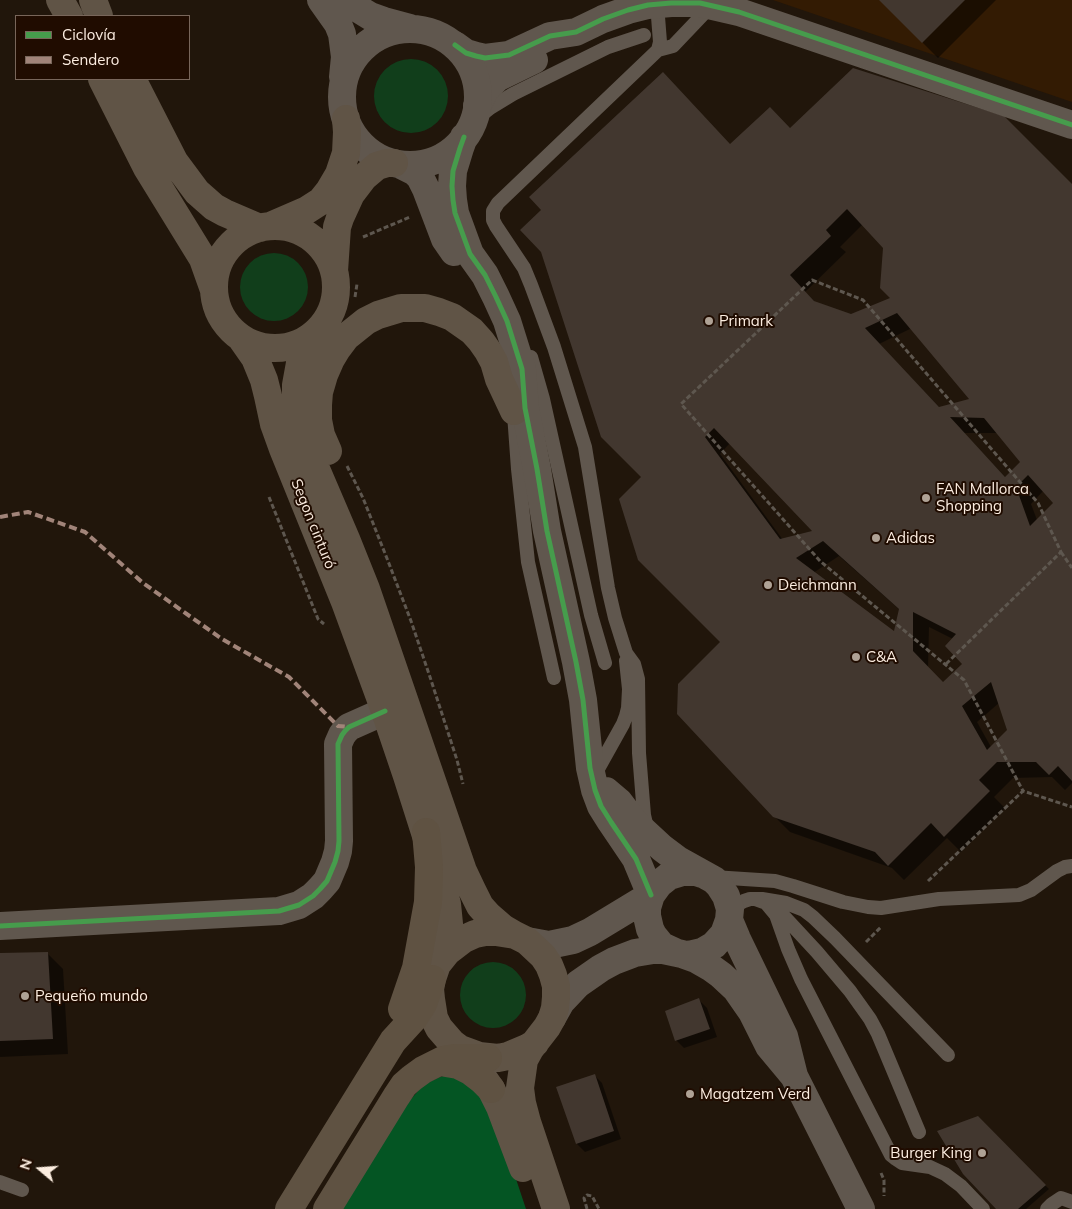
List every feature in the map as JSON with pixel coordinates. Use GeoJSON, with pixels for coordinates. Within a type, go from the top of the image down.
{"type":"FeatureCollection","features":[{"type":"Feature","properties":{"kind":"highway"},"geometry":{"type":"LineString","coordinates":[[60,0],[68,15]]}},
{"type":"Feature","properties":{"kind":"highway"},"geometry":{"type":"LineString","coordinates":[[103,80],[147,168],[203,259],[222,317],[233,332],[258,346],[277,348],[296,344],[313,335],[320,328],[331,311],[336,291],[345,274],[338,227],[351,194],[364,177],[376,166],[396,163]]}},
{"type":"Feature","properties":{"kind":"highway"},"geometry":{"type":"LineString","coordinates":[[134,83],[174,161],[196,192],[224,213],[265,227],[281,226],[301,232],[318,244],[331,262],[345,274]]}},
{"type":"Feature","properties":{"kind":"highway"},"geometry":{"type":"LineString","coordinates":[[214,290],[216,269],[226,250],[241,236],[307,210],[321,201],[329,191],[339,174],[346,153],[348,132],[346,120]]}},
{"type":"Feature","properties":{"kind":"highway"},"geometry":{"type":"LineString","coordinates":[[366,589],[349,498],[321,435],[318,420],[319,392],[324,375],[337,348],[346,337],[366,321],[401,308],[425,308],[452,316],[472,331],[481,341],[494,362],[499,379],[514,411]]}},
{"type":"Feature","properties":{"kind":"highway"},"geometry":{"type":"LineString","coordinates":[[313,335],[303,354],[298,374],[296,395],[298,419],[313,462],[366,589],[464,871],[480,906],[503,928],[521,938],[543,956],[553,975],[556,986],[552,1018],[542,1035],[527,1048],[508,1056],[469,1053],[442,1060],[412,1078],[400,1091],[327,1209]]}},
{"type":"Feature","properties":{"kind":"highway","name":"Segon cinturó"},"geometry":{"type":"LineString","coordinates":[[241,338],[259,368],[274,424],[385,711],[426,832],[448,914],[448,935],[434,975]]}},
{"type":"Feature","properties":{"kind":"highway"},"geometry":{"type":"LineString","coordinates":[[393,1041],[416,968],[426,918],[429,867],[426,832]]}},
{"type":"Feature","properties":{"kind":"highway"},"geometry":{"type":"LineString","coordinates":[[289,1209],[393,1041],[414,1018],[423,1004],[440,960],[464,939],[485,932],[502,932],[521,938]]}},
{"type":"Feature","properties":{"kind":"highway"},"geometry":{"type":"LineString","coordinates":[[434,975],[430,989],[434,1018],[439,1028],[469,1053],[500,1107],[537,1209]]}},
{"type":"Feature","properties":{"kind":"highway"},"geometry":{"type":"LineString","coordinates":[[534,1043],[524,1060],[520,1088],[527,1122],[556,1209]]}},
{"type":"Feature","properties":{"kind":"highway"},"geometry":{"type":"LineString","coordinates":[[432,1065],[443,1063],[458,1065],[476,1074],[490,1089]]}},
{"type":"Feature","properties":{"kind":"street"},"geometry":{"type":"LineString","coordinates":[[321,0],[338,24],[342,34],[345,57],[342,97],[346,120],[350,130],[364,148],[384,160],[417,165],[428,162],[448,152],[471,123],[478,94],[473,73],[463,54],[455,45]]}},
{"type":"Feature","properties":{"kind":"street"},"geometry":{"type":"LineString","coordinates":[[344,0],[370,16],[436,34],[466,52],[485,58],[509,55],[550,36],[576,32],[628,10],[656,4],[687,2],[712,5],[739,12],[1072,125]]}},
{"type":"Feature","properties":{"kind":"street"},"geometry":{"type":"LineString","coordinates":[[343,86],[349,64],[364,46],[392,31],[414,29]]}},
{"type":"Feature","properties":{"kind":"street"},"geometry":{"type":"LineString","coordinates":[[576,32],[558,49],[497,78],[485,90],[460,148],[455,165],[452,186],[453,200],[455,213],[470,254],[485,275],[507,321],[522,369],[526,408],[549,540],[578,671],[593,779],[601,806],[636,859],[651,895]]}},
{"type":"Feature","properties":{"kind":"street"},"geometry":{"type":"LineString","coordinates":[[396,163],[415,172],[420,177],[445,239],[486,305],[498,333],[510,373],[514,411],[537,469]]}},
{"type":"Feature","properties":{"kind":"street"},"geometry":{"type":"LineString","coordinates":[[0,926],[279,911],[298,905],[313,896],[320,889],[327,881],[336,862],[339,841],[338,744],[342,735],[350,727],[385,711]]}},
{"type":"Feature","properties":{"kind":"street"},"geometry":{"type":"LineString","coordinates":[[593,779],[619,802],[635,823],[662,848],[678,860],[719,884],[723,890],[737,939],[784,1036],[794,1076],[861,1209]]}},
{"type":"Feature","properties":{"kind":"street"},"geometry":{"type":"LineString","coordinates":[[705,875],[696,872],[682,872],[669,876],[659,884],[651,895],[647,908],[650,929],[662,946],[696,959],[710,967],[736,989],[752,1012],[769,1046],[794,1076]]}},
{"type":"Feature","properties":{"kind":"street"},"geometry":{"type":"LineString","coordinates":[[521,938],[549,945],[573,940],[590,932],[651,895]]}},
{"type":"Feature","properties":{"kind":"street"},"geometry":{"type":"LineString","coordinates":[[552,1018],[561,1002],[578,984],[601,968],[626,956],[663,950],[696,954],[709,949],[724,934],[729,914]]}},
{"type":"Feature","properties":{"kind":"lane"},"geometry":{"type":"LineString","coordinates":[[656,4],[660,42],[658,50]]}},
{"type":"Feature","properties":{"kind":"lane"},"geometry":{"type":"LineString","coordinates":[[593,779],[626,716],[629,689],[626,653],[608,588],[585,447],[554,347],[531,285],[524,268],[496,226],[493,216],[498,203],[658,50],[673,46],[712,5]]}},
{"type":"Feature","properties":{"kind":"lane"},"geometry":{"type":"LineString","coordinates":[[471,123],[490,108],[513,94],[608,48],[644,35]]}},
{"type":"Feature","properties":{"kind":"lane"},"geometry":{"type":"LineString","coordinates":[[459,222],[476,240],[496,269],[507,292],[531,357],[543,399],[591,615],[605,662]]}},
{"type":"Feature","properties":{"kind":"lane"},"geometry":{"type":"LineString","coordinates":[[514,411],[528,562],[554,678]]}},
{"type":"Feature","properties":{"kind":"lane"},"geometry":{"type":"LineString","coordinates":[[626,653],[634,664],[638,679],[641,785],[645,824],[652,838]]}},
{"type":"Feature","properties":{"kind":"lane"},"geometry":{"type":"LineString","coordinates":[[705,875],[721,879],[766,880],[784,883],[830,899],[880,908],[938,899],[1019,895],[1030,890],[1057,871],[1072,866]]}},
{"type":"Feature","properties":{"kind":"lane"},"geometry":{"type":"LineString","coordinates":[[729,914],[744,901],[769,899],[804,910],[948,1055]]}},
{"type":"Feature","properties":{"kind":"lane"},"geometry":{"type":"LineString","coordinates":[[761,901],[779,911],[817,952],[850,991],[870,1019],[919,1132]]}},
{"type":"Feature","properties":{"kind":"lane"},"geometry":{"type":"LineString","coordinates":[[761,901],[776,915],[801,979],[891,1155],[902,1163],[930,1167],[945,1174],[961,1186],[983,1209]]}},
{"type":"Feature","properties":{"kind":"lane"},"geometry":{"type":"LineString","coordinates":[[0,1182],[22,1190]]}},
{"type":"Feature","properties":{"kind":"lane"},"geometry":{"type":"LineString","coordinates":[[1047,1209],[1060,1198],[1072,1202]]}},
{"type":"Feature","properties":{"kind":"path"},"geometry":{"type":"LineString","coordinates":[[360,246],[362,237],[433,208]]}},
{"type":"Feature","properties":{"kind":"path"},"geometry":{"type":"LineString","coordinates":[[345,274],[357,284],[354,301]]}},
{"type":"Feature","properties":{"kind":"path"},"geometry":{"type":"LineString","coordinates":[[1072,568],[1038,503],[863,300],[812,280],[681,404],[820,561],[964,680],[1022,791],[1072,807]]}},
{"type":"Feature","properties":{"kind":"path"},"geometry":{"type":"LineString","coordinates":[[346,463],[363,498],[408,613],[457,760],[464,788]]}},
{"type":"Feature","properties":{"kind":"path"},"geometry":{"type":"LineString","coordinates":[[269,497],[318,619],[325,624]]}},
{"type":"Feature","properties":{"kind":"path"},"geometry":{"type":"LineString","coordinates":[[946,664],[1062,552]]}},
{"type":"Feature","properties":{"kind":"path"},"geometry":{"type":"LineString","coordinates":[[902,906],[1022,791]]}},
{"type":"Feature","properties":{"kind":"path"},"geometry":{"type":"LineString","coordinates":[[587,1209],[584,1198],[587,1195],[592,1196],[599,1209]]}},
{"type":"Feature","properties":{"kind":"shaded area"},"geometry":{"type":"Polygon","coordinates":[[[773,0],[1072,0],[1072,102],[773,0]]]}},
{"type":"Feature","properties":{"kind":"green space"},"geometry":{"type":"Polygon","coordinates":[[[411,59],[425,62],[437,70],[445,82],[448,96],[445,110],[437,122],[425,130],[411,133],[397,130],[385,122],[377,110],[374,96],[377,82],[385,70],[397,62],[411,59]]]}},
{"type":"Feature","properties":{"kind":"green space"},"geometry":{"type":"Polygon","coordinates":[[[274,253],[287,256],[298,263],[305,274],[308,287],[305,300],[298,311],[287,318],[274,321],[261,318],[250,311],[243,300],[240,287],[243,274],[250,263],[261,256],[274,253]]]}},
{"type":"Feature","properties":{"kind":"green space"},"geometry":{"type":"Polygon","coordinates":[[[493,962],[506,965],[516,972],[523,982],[526,995],[523,1008],[516,1018],[506,1025],[493,1028],[480,1025],[470,1018],[463,1008],[460,995],[463,982],[470,972],[480,965],[493,962]]]}},
{"type":"Feature","properties":{"kind":"green space"},"geometry":{"type":"Polygon","coordinates":[[[447,1075],[465,1080],[494,1113],[526,1209],[342,1209],[401,1111],[423,1085],[447,1075]]]}},
{"type":"Feature","properties":{"kind":"building"},"geometry":{"type":"Polygon","coordinates":[[[879,0],[965,0],[922,43],[879,0]]]}},
{"type":"Feature","properties":{"kind":"building"},"geometry":{"type":"Polygon","coordinates":[[[853,68],[1004,116],[1072,184],[1072,781],[1058,766],[1049,775],[1036,762],[997,762],[979,780],[990,791],[944,837],[931,823],[888,866],[875,852],[773,817],[677,714],[678,684],[720,642],[638,560],[619,499],[641,477],[601,437],[541,252],[520,230],[541,210],[529,197],[663,72],[730,144],[770,107],[790,128],[853,68]],[[847,209],[826,230],[831,236],[790,275],[814,301],[851,314],[890,298],[880,288],[883,248],[847,209]],[[897,313],[865,328],[939,407],[969,399],[897,313]],[[950,417],[1005,477],[1020,462],[984,418],[950,417]],[[714,428],[705,437],[780,539],[812,531],[714,428]],[[1028,475],[1016,487],[1030,526],[1053,503],[1028,475]],[[823,541],[796,558],[894,631],[899,609],[823,541]],[[913,612],[913,651],[943,682],[962,664],[945,646],[956,634],[913,612]],[[991,682],[962,706],[987,750],[1007,730],[991,682]]]}},
{"type":"Feature","properties":{"kind":"building","name":"Pequeño mundo"},"geometry":{"type":"Polygon","coordinates":[[[48,952],[53,1039],[0,1041],[0,953],[48,952]]]}},
{"type":"Feature","properties":{"kind":"building"},"geometry":{"type":"Polygon","coordinates":[[[699,998],[710,1029],[675,1041],[665,1011],[699,998]]]}},
{"type":"Feature","properties":{"kind":"building"},"geometry":{"type":"Polygon","coordinates":[[[595,1074],[614,1131],[576,1144],[556,1087],[595,1074]]]}},
{"type":"Feature","properties":{"kind":"building","name":"Burger King"},"geometry":{"type":"Polygon","coordinates":[[[978,1116],[1046,1185],[1018,1209],[996,1209],[963,1174],[937,1131],[978,1116]]]}},
{"type":"Feature","properties":{"kind":"marked path"},"geometry":{"type":"LineString","coordinates":[[0,517],[28,512],[85,532],[143,583],[222,639],[289,677],[338,726],[349,727]]}},
{"type":"Feature","properties":{"kind":"cycle path"},"geometry":{"type":"LineString","coordinates":[[455,45],[466,53],[485,58],[509,55],[550,36],[576,32],[628,10],[648,5],[700,3],[739,12],[1072,125]]}},
{"type":"Feature","properties":{"kind":"cycle path"},"geometry":{"type":"LineString","coordinates":[[464,137],[453,171],[452,186],[455,213],[470,254],[485,275],[507,321],[522,369],[525,408],[547,531],[583,700],[590,768],[595,790],[601,806],[636,859],[651,895]]}},
{"type":"Feature","properties":{"kind":"cycle path"},"geometry":{"type":"LineString","coordinates":[[0,926],[279,911],[299,905],[313,896],[327,881],[338,851],[338,744],[342,735],[349,727],[385,711]]}},
{"type":"Feature","properties":{"kind":"place","name":"Primark"},"geometry":{"type":"Point","coordinates":[709,321]}},
{"type":"Feature","properties":{"kind":"place","name":"FAN Mallorca Shopping"},"geometry":{"type":"Point","coordinates":[926,498]}},
{"type":"Feature","properties":{"kind":"place","name":"Adidas"},"geometry":{"type":"Point","coordinates":[876,538]}},
{"type":"Feature","properties":{"kind":"place","name":"Deichmann"},"geometry":{"type":"Point","coordinates":[768,585]}},
{"type":"Feature","properties":{"kind":"place","name":"C&A"},"geometry":{"type":"Point","coordinates":[856,657]}},
{"type":"Feature","properties":{"kind":"place","name":"Pequeño mundo"},"geometry":{"type":"Point","coordinates":[25,996]}},
{"type":"Feature","properties":{"kind":"place","name":"Magatzem Verd"},"geometry":{"type":"Point","coordinates":[690,1094]}},
{"type":"Feature","properties":{"kind":"place","name":"Burger King"},"geometry":{"type":"Point","coordinates":[982,1153]}}]}
